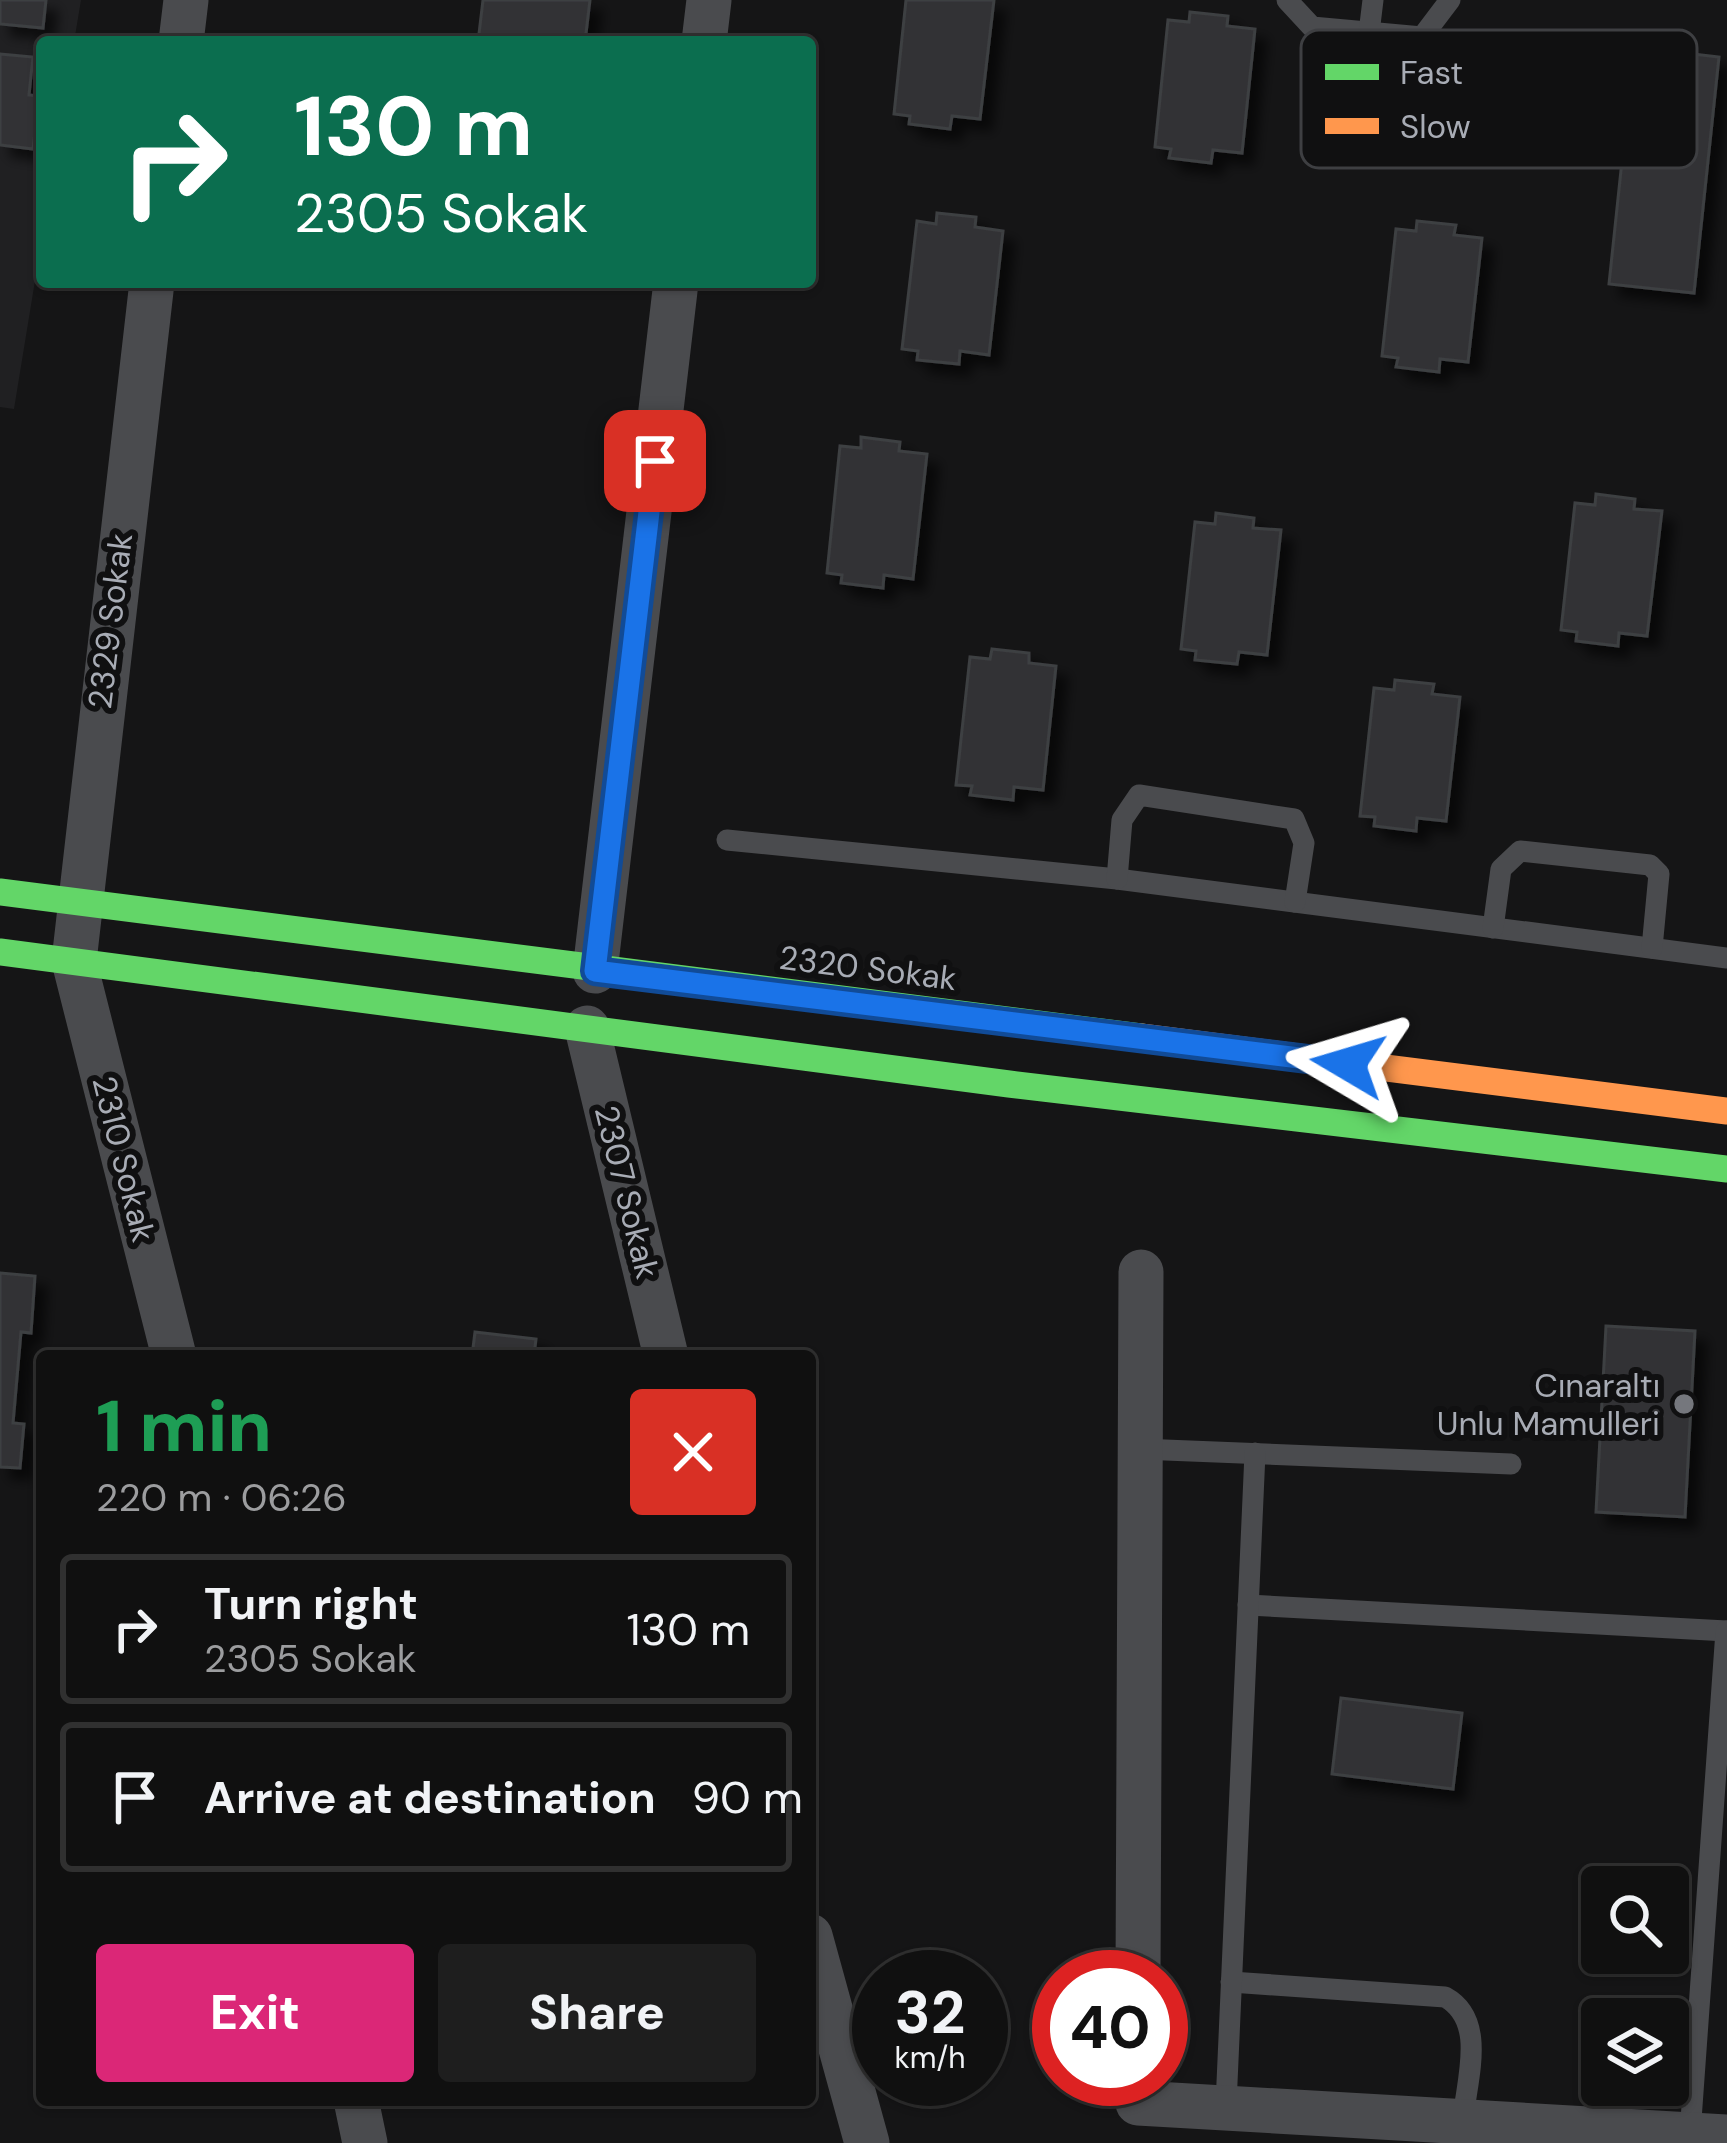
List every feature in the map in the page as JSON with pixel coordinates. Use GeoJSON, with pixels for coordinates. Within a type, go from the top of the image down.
{"type":"FeatureCollection","features":[{"type":"Feature","properties":{"kind":"street"},"geometry":{"type":"LineString","coordinates":[[182,36],[186,0]]}},
{"type":"Feature","properties":{"kind":"street"},"geometry":{"type":"LineString","coordinates":[[705,36],[709,0]]}},
{"type":"Feature","properties":{"kind":"street","name":"2329 Sokak"},"geometry":{"type":"LineString","coordinates":[[74,961],[76,902],[151,288]]}},
{"type":"Feature","properties":{"kind":"street"},"geometry":{"type":"LineString","coordinates":[[595,971],[675,288]]}},
{"type":"Feature","properties":{"kind":"street","name":"2320 Sokak"},"geometry":{"type":"LineString","coordinates":[[0,892],[1727,1111]]}},
{"type":"Feature","properties":{"kind":"street"},"geometry":{"type":"LineString","coordinates":[[0,952],[1727,1169]]}},
{"type":"Feature","properties":{"kind":"street","name":"2310 Sokak"},"geometry":{"type":"LineString","coordinates":[[74,961],[172,1350]]}},
{"type":"Feature","properties":{"kind":"street","name":"2307 Sokak"},"geometry":{"type":"LineString","coordinates":[[587,1028],[665,1350]]}},
{"type":"Feature","properties":{"kind":"street"},"geometry":{"type":"LineString","coordinates":[[1138,1950],[1141,1272]]}},
{"type":"Feature","properties":{"kind":"street"},"geometry":{"type":"LineString","coordinates":[[816,1958],[867,2143]]}},
{"type":"Feature","properties":{"kind":"street"},"geometry":{"type":"LineString","coordinates":[[357,2106],[365,2143]]}},
{"type":"Feature","properties":{"kind":"street"},"geometry":{"type":"LineString","coordinates":[[1138,2108],[1201,2117],[1463,2119],[1709,2136]]}},
{"type":"Feature","properties":{"kind":"lane"},"geometry":{"type":"LineString","coordinates":[[1287,0],[1312,27],[1336,30]]}},
{"type":"Feature","properties":{"kind":"lane"},"geometry":{"type":"LineString","coordinates":[[1369,30],[1373,0]]}},
{"type":"Feature","properties":{"kind":"lane"},"geometry":{"type":"LineString","coordinates":[[1427,30],[1450,0]]}},
{"type":"Feature","properties":{"kind":"lane"},"geometry":{"type":"LineString","coordinates":[[1117,879],[1122,820],[1139,795],[1294,819],[1304,843],[1295,902]]}},
{"type":"Feature","properties":{"kind":"lane"},"geometry":{"type":"LineString","coordinates":[[727,840],[1117,879],[1727,958]]}},
{"type":"Feature","properties":{"kind":"lane"},"geometry":{"type":"LineString","coordinates":[[1493,928],[1501,869],[1520,851],[1650,865],[1659,874],[1652,948]]}},
{"type":"Feature","properties":{"kind":"lane"},"geometry":{"type":"LineString","coordinates":[[1140,1448],[1511,1464]]}},
{"type":"Feature","properties":{"kind":"lane"},"geometry":{"type":"LineString","coordinates":[[1201,2117],[1232,1982],[1256,1454]]}},
{"type":"Feature","properties":{"kind":"lane"},"geometry":{"type":"LineString","coordinates":[[1249,1605],[1727,1631],[1709,2136]]}},
{"type":"Feature","properties":{"kind":"lane"},"geometry":{"type":"LineString","coordinates":[[1232,1982],[1445,1996],[1463,2007],[1471,2026],[1463,2119]]}},
{"type":"Feature","properties":{"kind":"shaded area"},"geometry":{"type":"Polygon","coordinates":[[[0,0],[81,0],[75,36],[36,36],[36,275],[14,409],[0,407],[0,0]]]}},
{"type":"Feature","properties":{"kind":"building"},"geometry":{"type":"Polygon","coordinates":[[[0,0],[46,0],[43,28],[0,24],[0,0]]]}},
{"type":"Feature","properties":{"kind":"building"},"geometry":{"type":"Polygon","coordinates":[[[483,0],[590,0],[586,36],[479,36],[483,0]]]}},
{"type":"Feature","properties":{"kind":"building"},"geometry":{"type":"Polygon","coordinates":[[[906,0],[994,0],[980,119],[952,116],[950,129],[909,124],[910,116],[894,114],[906,0]]]}},
{"type":"Feature","properties":{"kind":"building"},"geometry":{"type":"Polygon","coordinates":[[[1190,12],[1228,16],[1227,26],[1255,29],[1242,153],[1213,150],[1211,163],[1169,158],[1171,149],[1155,147],[1168,20],[1189,22],[1190,12]]]}},
{"type":"Feature","properties":{"kind":"building"},"geometry":{"type":"Polygon","coordinates":[[[0,54],[33,57],[29,95],[36,96],[33,149],[0,145],[0,54]]]}},
{"type":"Feature","properties":{"kind":"building"},"geometry":{"type":"Polygon","coordinates":[[[1697,54],[1719,57],[1694,293],[1609,284],[1621,168],[1697,168],[1697,54]]]}},
{"type":"Feature","properties":{"kind":"building"},"geometry":{"type":"Polygon","coordinates":[[[937,213],[976,217],[975,227],[1003,231],[989,355],[960,351],[959,364],[917,360],[918,351],[902,349],[917,221],[936,224],[937,213]]]}},
{"type":"Feature","properties":{"kind":"building"},"geometry":{"type":"Polygon","coordinates":[[[1417,221],[1456,225],[1454,235],[1482,238],[1468,362],[1440,359],[1439,372],[1396,367],[1398,358],[1382,356],[1396,229],[1416,231],[1417,221]]]}},
{"type":"Feature","properties":{"kind":"building"},"geometry":{"type":"Polygon","coordinates":[[[861,437],[900,442],[899,451],[927,454],[913,579],[884,575],[883,588],[841,583],[842,575],[827,573],[840,446],[861,448],[861,437]]]}},
{"type":"Feature","properties":{"kind":"building"},"geometry":{"type":"Polygon","coordinates":[[[1596,494],[1635,499],[1634,509],[1662,511],[1647,636],[1619,633],[1618,646],[1576,641],[1577,632],[1561,630],[1575,503],[1595,505],[1596,494]]]}},
{"type":"Feature","properties":{"kind":"building"},"geometry":{"type":"Polygon","coordinates":[[[1216,513],[1254,518],[1253,528],[1281,530],[1267,655],[1239,652],[1237,664],[1195,660],[1196,651],[1181,649],[1195,522],[1215,524],[1216,513]]]}},
{"type":"Feature","properties":{"kind":"building"},"geometry":{"type":"Polygon","coordinates":[[[992,649],[1029,653],[1029,663],[1056,666],[1043,790],[1014,787],[1013,800],[970,795],[972,786],[956,785],[970,657],[990,659],[992,649]]]}},
{"type":"Feature","properties":{"kind":"building"},"geometry":{"type":"Polygon","coordinates":[[[1395,680],[1434,684],[1432,694],[1460,697],[1446,821],[1417,818],[1416,831],[1374,826],[1375,817],[1360,816],[1374,688],[1394,690],[1395,680]]]}},
{"type":"Feature","properties":{"kind":"building"},"geometry":{"type":"Polygon","coordinates":[[[0,1273],[35,1276],[31,1333],[21,1332],[13,1423],[24,1424],[20,1468],[0,1467],[0,1273]]]}},
{"type":"Feature","properties":{"kind":"building"},"geometry":{"type":"Polygon","coordinates":[[[1606,1326],[1695,1331],[1685,1517],[1596,1512],[1606,1326]]]}},
{"type":"Feature","properties":{"kind":"building"},"geometry":{"type":"Polygon","coordinates":[[[475,1332],[536,1339],[535,1350],[473,1350],[475,1332]]]}},
{"type":"Feature","properties":{"kind":"building"},"geometry":{"type":"Polygon","coordinates":[[[1341,1698],[1462,1713],[1453,1789],[1332,1774],[1341,1698]]]}},
{"type":"Feature","properties":{"kind":"traffic: fast"},"geometry":{"type":"LineString","coordinates":[[0,892],[1141,1037]]}},
{"type":"Feature","properties":{"kind":"traffic: fast"},"geometry":{"type":"LineString","coordinates":[[0,952],[1009,1084],[1727,1169]]}},
{"type":"Feature","properties":{"kind":"traffic: slow"},"geometry":{"type":"LineString","coordinates":[[1141,1037],[1727,1111]]}},
{"type":"Feature","properties":{"kind":"place","name":"Cınaraltı Unlu Mamulleri"},"geometry":{"type":"Point","coordinates":[1684,1404]}},
{"type":"Feature","properties":{"kind":"route"},"geometry":{"type":"LineString","coordinates":[[655,461],[595,971],[1348,1064]]}}]}
